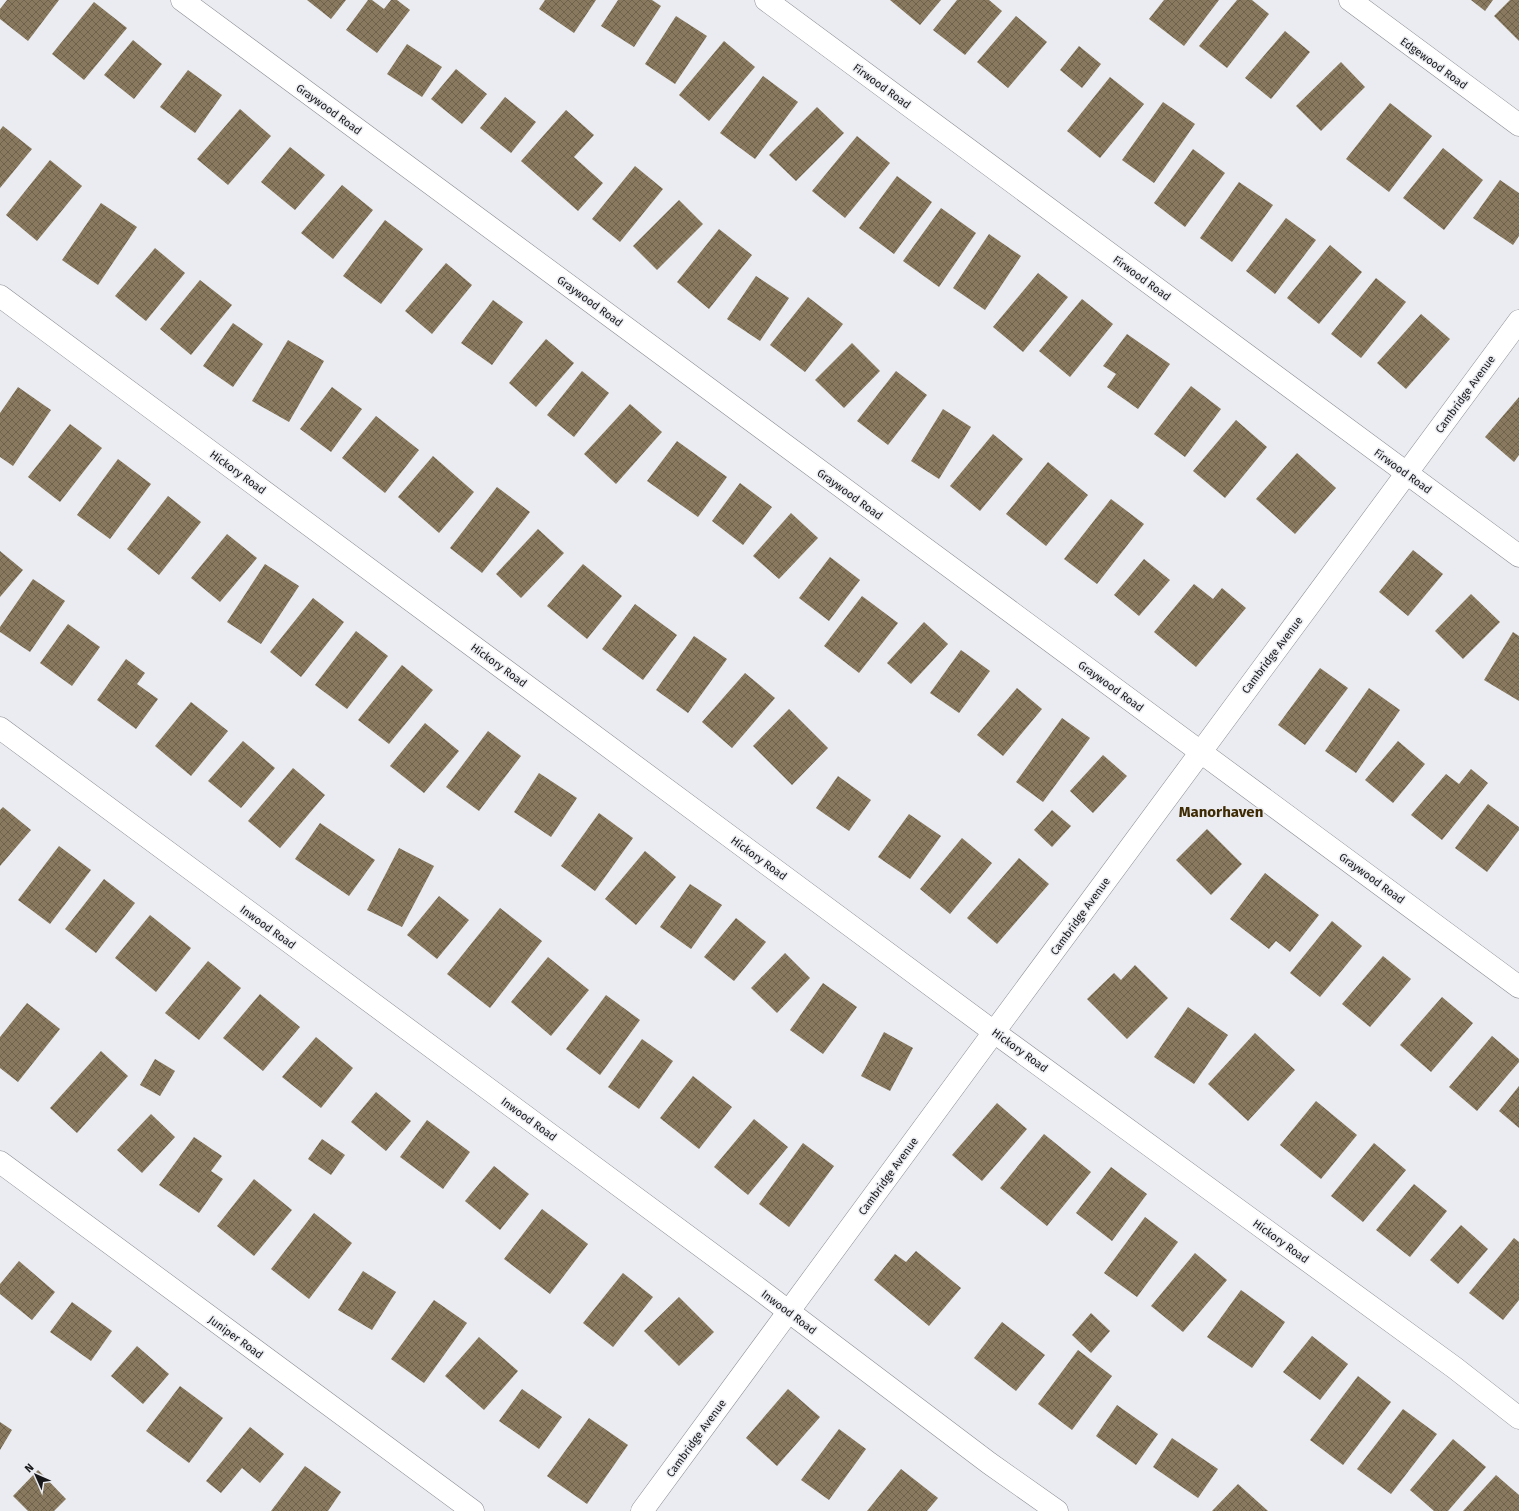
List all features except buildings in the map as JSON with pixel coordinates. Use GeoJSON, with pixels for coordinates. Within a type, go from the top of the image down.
{"type":"FeatureCollection","features":[{"type":"Feature","properties":{"kind":"street","name":"Graywood Road"},"geometry":{"type":"LineString","coordinates":[[182,0],[1519,987]]}},
{"type":"Feature","properties":{"kind":"street","name":"Firwood Road"},"geometry":{"type":"LineString","coordinates":[[766,0],[1519,556]]}},
{"type":"Feature","properties":{"kind":"street","name":"Edgewood Road"},"geometry":{"type":"LineString","coordinates":[[1350,0],[1519,125]]}},
{"type":"Feature","properties":{"kind":"street","name":"Hickory Road"},"geometry":{"type":"LineString","coordinates":[[0,296],[994,1032],[1455,1368],[1519,1418]]}},
{"type":"Feature","properties":{"kind":"street","name":"Cambridge Avenue"},"geometry":{"type":"LineString","coordinates":[[642,1511],[1519,321]]}},
{"type":"Feature","properties":{"kind":"street","name":"Inwood Road"},"geometry":{"type":"LineString","coordinates":[[0,728],[789,1311],[989,1463],[1057,1511]]}},
{"type":"Feature","properties":{"kind":"street","name":"Juniper Road"},"geometry":{"type":"LineString","coordinates":[[0,1162],[473,1511]]}},
{"type":"Feature","properties":{"kind":"district","name":"Manorhaven"},"geometry":{"type":"Point","coordinates":[1221,812]}}]}
